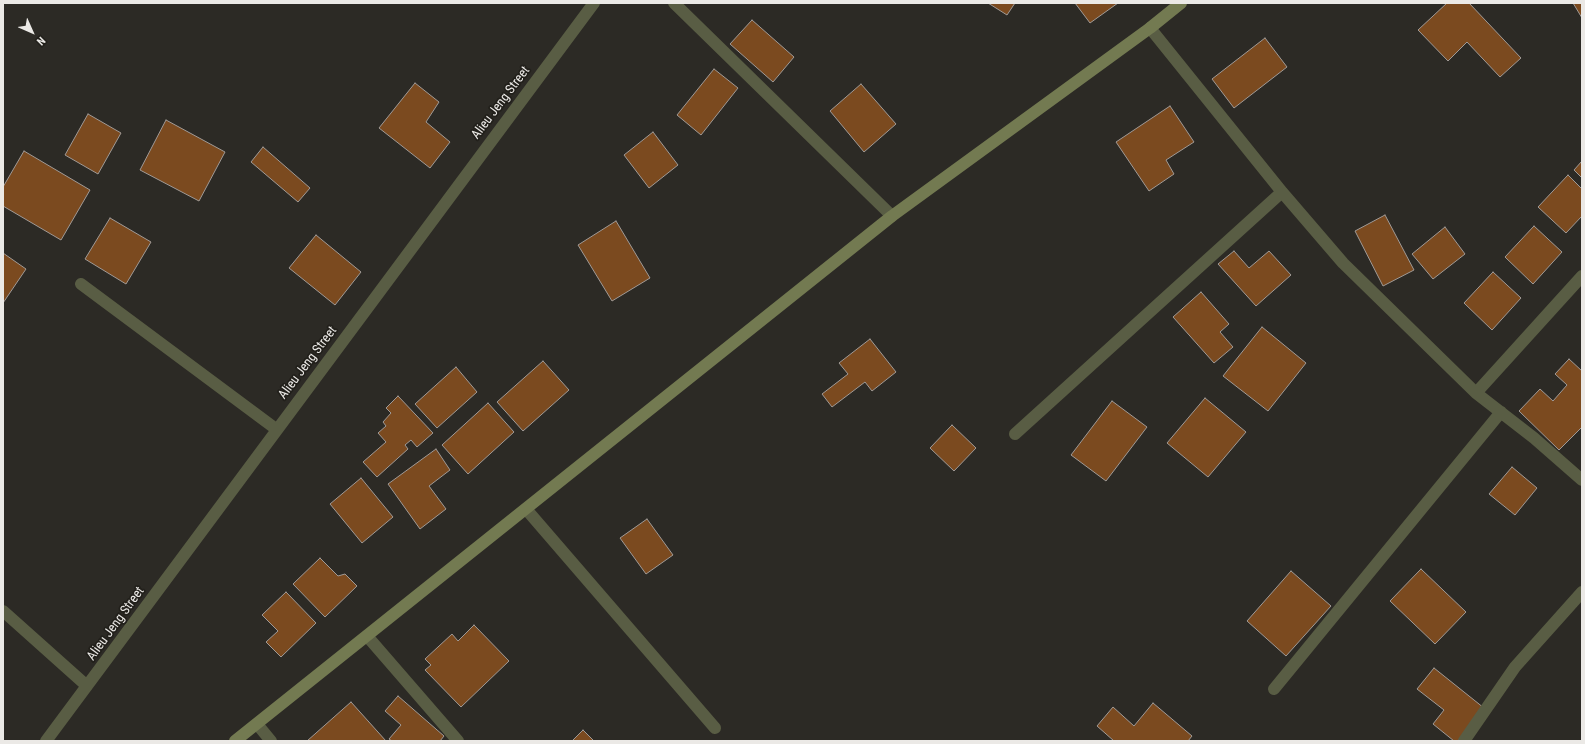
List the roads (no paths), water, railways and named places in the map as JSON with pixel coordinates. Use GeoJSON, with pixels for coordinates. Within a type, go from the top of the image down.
{"type":"FeatureCollection","features":[{"type":"Feature","properties":{"kind":"street","name":"Alieu Jeng Street"},"geometry":{"type":"LineString","coordinates":[[46,741],[276,429],[594,3]]}},
{"type":"Feature","properties":{"kind":"street"},"geometry":{"type":"LineString","coordinates":[[674,3],[892,216]]}},
{"type":"Feature","properties":{"kind":"street"},"geometry":{"type":"LineString","coordinates":[[235,741],[892,216],[1150,28],[1180,3]]}},
{"type":"Feature","properties":{"kind":"street"},"geometry":{"type":"LineString","coordinates":[[1150,28],[1282,192],[1343,263],[1476,393],[1582,480]]}},
{"type":"Feature","properties":{"kind":"street"},"geometry":{"type":"LineString","coordinates":[[1016,434],[1282,192]]}},
{"type":"Feature","properties":{"kind":"street"},"geometry":{"type":"LineString","coordinates":[[1476,393],[1582,276]]}},
{"type":"Feature","properties":{"kind":"street"},"geometry":{"type":"LineString","coordinates":[[81,284],[276,429]]}},
{"type":"Feature","properties":{"kind":"street"},"geometry":{"type":"LineString","coordinates":[[1274,689],[1501,412]]}},
{"type":"Feature","properties":{"kind":"street"},"geometry":{"type":"LineString","coordinates":[[526,508],[715,728]]}},
{"type":"Feature","properties":{"kind":"street"},"geometry":{"type":"LineString","coordinates":[[1464,741],[1516,667],[1582,592]]}},
{"type":"Feature","properties":{"kind":"street"},"geometry":{"type":"LineString","coordinates":[[3,611],[87,686]]}},
{"type":"Feature","properties":{"kind":"street"},"geometry":{"type":"LineString","coordinates":[[367,636],[458,741]]}},
{"type":"Feature","properties":{"kind":"street"},"geometry":{"type":"LineString","coordinates":[[257,724],[272,741]]}}]}
